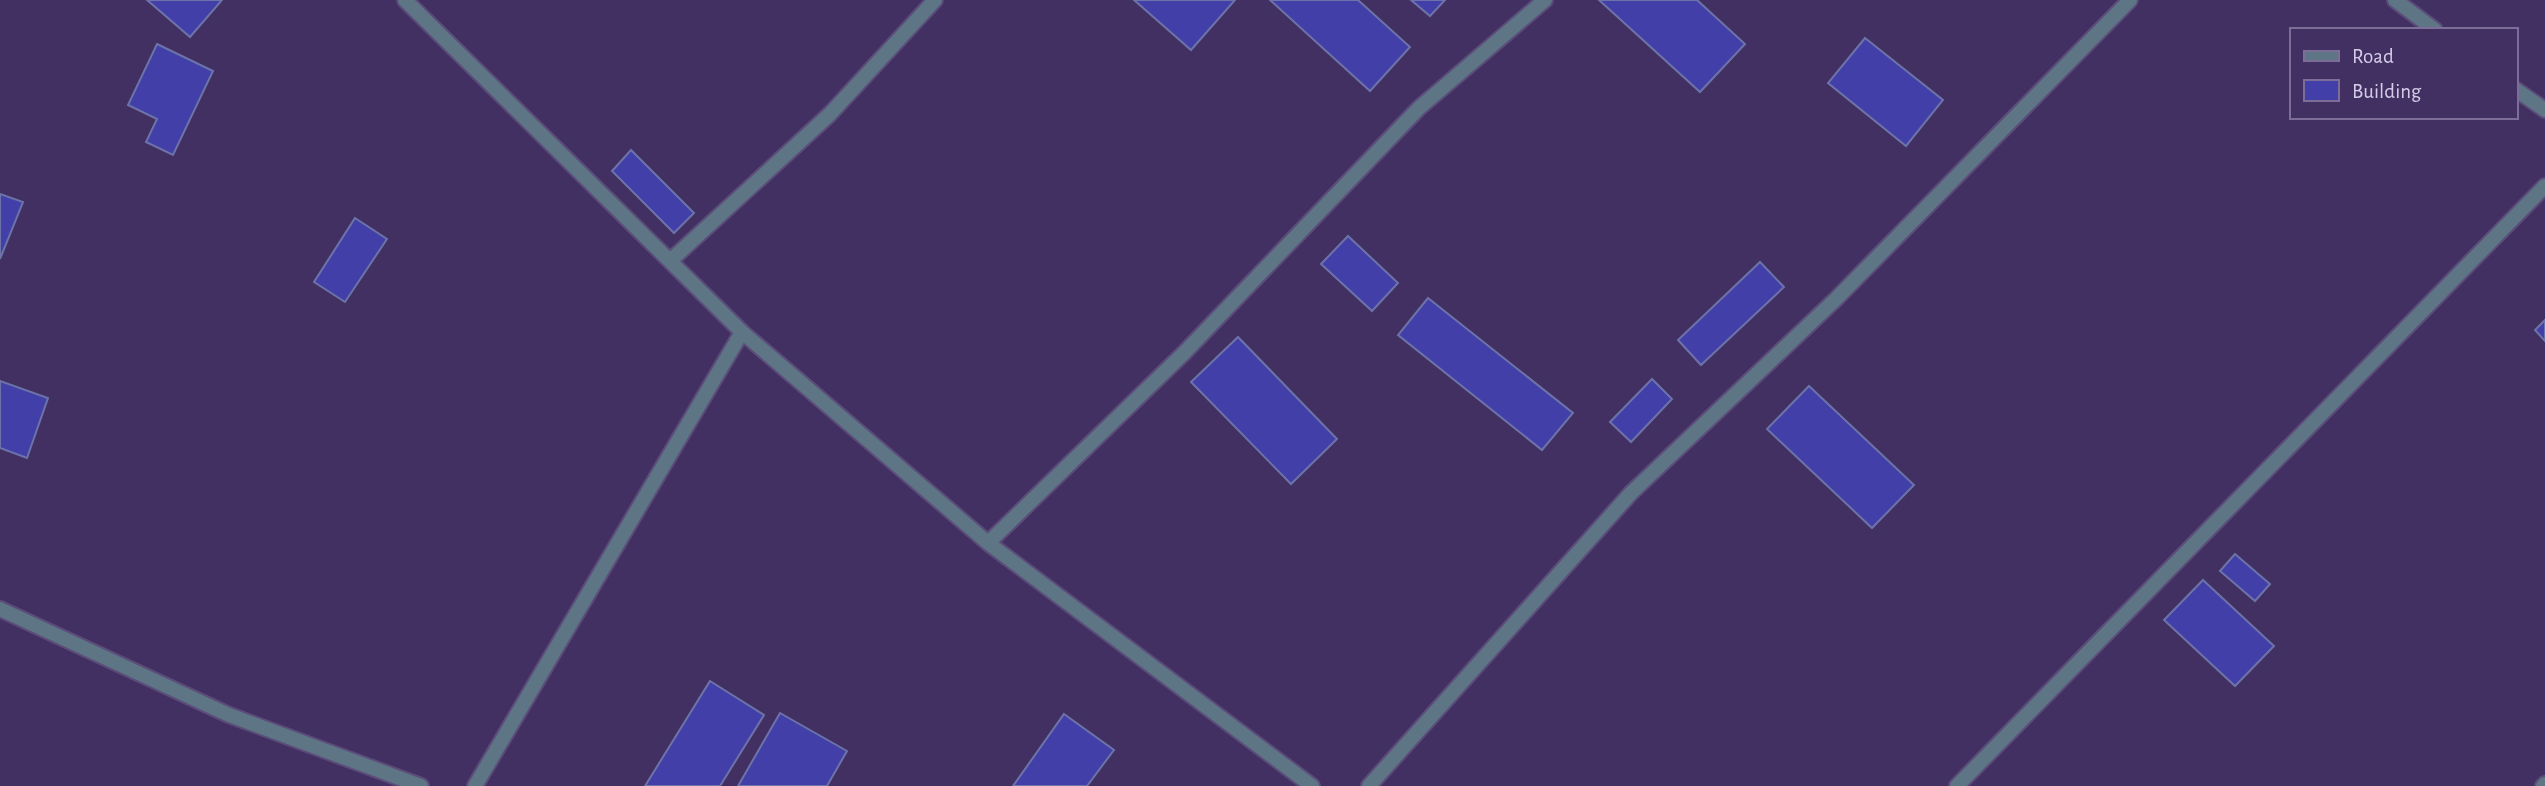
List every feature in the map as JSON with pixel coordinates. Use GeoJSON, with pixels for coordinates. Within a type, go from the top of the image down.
{"type":"FeatureCollection","features":[{"type":"Feature","properties":{"kind":"street"},"geometry":{"type":"LineString","coordinates":[[405,0],[742,332],[988,542],[1312,786]]}},
{"type":"Feature","properties":{"kind":"street"},"geometry":{"type":"LineString","coordinates":[[670,261],[830,114],[935,0]]}},
{"type":"Feature","properties":{"kind":"street"},"geometry":{"type":"LineString","coordinates":[[988,542],[1184,353],[1419,107],[1545,0]]}},
{"type":"Feature","properties":{"kind":"street"},"geometry":{"type":"LineString","coordinates":[[1369,786],[1631,493],[1836,299],[2130,0]]}},
{"type":"Feature","properties":{"kind":"street"},"geometry":{"type":"LineString","coordinates":[[2395,0],[2432,28]]}},
{"type":"Feature","properties":{"kind":"street"},"geometry":{"type":"LineString","coordinates":[[2517,90],[2545,110]]}},
{"type":"Feature","properties":{"kind":"street"},"geometry":{"type":"LineString","coordinates":[[1957,786],[2545,186]]}},
{"type":"Feature","properties":{"kind":"street"},"geometry":{"type":"LineString","coordinates":[[475,786],[742,332]]}},
{"type":"Feature","properties":{"kind":"street"},"geometry":{"type":"LineString","coordinates":[[0,608],[229,715],[421,786]]}},
{"type":"Feature","properties":{"kind":"building"},"geometry":{"type":"Polygon","coordinates":[[[147,0],[222,0],[190,37],[147,0]]]}},
{"type":"Feature","properties":{"kind":"building"},"geometry":{"type":"Polygon","coordinates":[[[1134,0],[1235,0],[1191,50],[1134,0]]]}},
{"type":"Feature","properties":{"kind":"building"},"geometry":{"type":"Polygon","coordinates":[[[1270,0],[1358,0],[1410,47],[1370,91],[1270,0]]]}},
{"type":"Feature","properties":{"kind":"building"},"geometry":{"type":"Polygon","coordinates":[[[1411,0],[1445,0],[1430,16],[1411,0]]]}},
{"type":"Feature","properties":{"kind":"building"},"geometry":{"type":"Polygon","coordinates":[[[1599,0],[1697,0],[1745,44],[1700,92],[1599,0]]]}},
{"type":"Feature","properties":{"kind":"building"},"geometry":{"type":"Polygon","coordinates":[[[1865,38],[1943,100],[1906,146],[1828,83],[1865,38]]]}},
{"type":"Feature","properties":{"kind":"building"},"geometry":{"type":"Polygon","coordinates":[[[157,44],[213,71],[173,155],[146,142],[157,119],[128,105],[157,44]]]}},
{"type":"Feature","properties":{"kind":"building"},"geometry":{"type":"Polygon","coordinates":[[[631,150],[694,213],[674,233],[612,171],[631,150]]]}},
{"type":"Feature","properties":{"kind":"building"},"geometry":{"type":"Polygon","coordinates":[[[0,194],[23,202],[0,259],[0,194]]]}},
{"type":"Feature","properties":{"kind":"building"},"geometry":{"type":"Polygon","coordinates":[[[355,218],[387,239],[345,302],[314,282],[355,218]]]}},
{"type":"Feature","properties":{"kind":"building"},"geometry":{"type":"Polygon","coordinates":[[[1348,236],[1398,283],[1372,311],[1321,264],[1348,236]]]}},
{"type":"Feature","properties":{"kind":"building"},"geometry":{"type":"Polygon","coordinates":[[[1760,262],[1784,287],[1701,365],[1678,340],[1760,262]]]}},
{"type":"Feature","properties":{"kind":"building"},"geometry":{"type":"Polygon","coordinates":[[[1428,298],[1573,413],[1542,450],[1398,335],[1428,298]]]}},
{"type":"Feature","properties":{"kind":"building"},"geometry":{"type":"Polygon","coordinates":[[[2545,320],[2545,341],[2535,330],[2545,320]]]}},
{"type":"Feature","properties":{"kind":"building"},"geometry":{"type":"Polygon","coordinates":[[[1238,337],[1337,439],[1291,484],[1191,382],[1238,337]]]}},
{"type":"Feature","properties":{"kind":"building"},"geometry":{"type":"Polygon","coordinates":[[[1652,379],[1672,399],[1631,442],[1610,422],[1652,379]]]}},
{"type":"Feature","properties":{"kind":"building"},"geometry":{"type":"Polygon","coordinates":[[[0,381],[48,398],[27,458],[0,448],[0,381]]]}},
{"type":"Feature","properties":{"kind":"building"},"geometry":{"type":"Polygon","coordinates":[[[1809,386],[1914,485],[1872,528],[1767,429],[1809,386]]]}},
{"type":"Feature","properties":{"kind":"building"},"geometry":{"type":"Polygon","coordinates":[[[2235,554],[2270,584],[2255,601],[2220,571],[2235,554]]]}},
{"type":"Feature","properties":{"kind":"building"},"geometry":{"type":"Polygon","coordinates":[[[2203,580],[2274,646],[2235,686],[2164,620],[2203,580]]]}},
{"type":"Feature","properties":{"kind":"building"},"geometry":{"type":"Polygon","coordinates":[[[710,681],[764,715],[720,786],[645,786],[710,681]]]}},
{"type":"Feature","properties":{"kind":"building"},"geometry":{"type":"Polygon","coordinates":[[[780,713],[847,751],[827,786],[738,786],[780,713]]]}},
{"type":"Feature","properties":{"kind":"building"},"geometry":{"type":"Polygon","coordinates":[[[1064,714],[1114,750],[1087,786],[1013,786],[1064,714]]]}}]}
